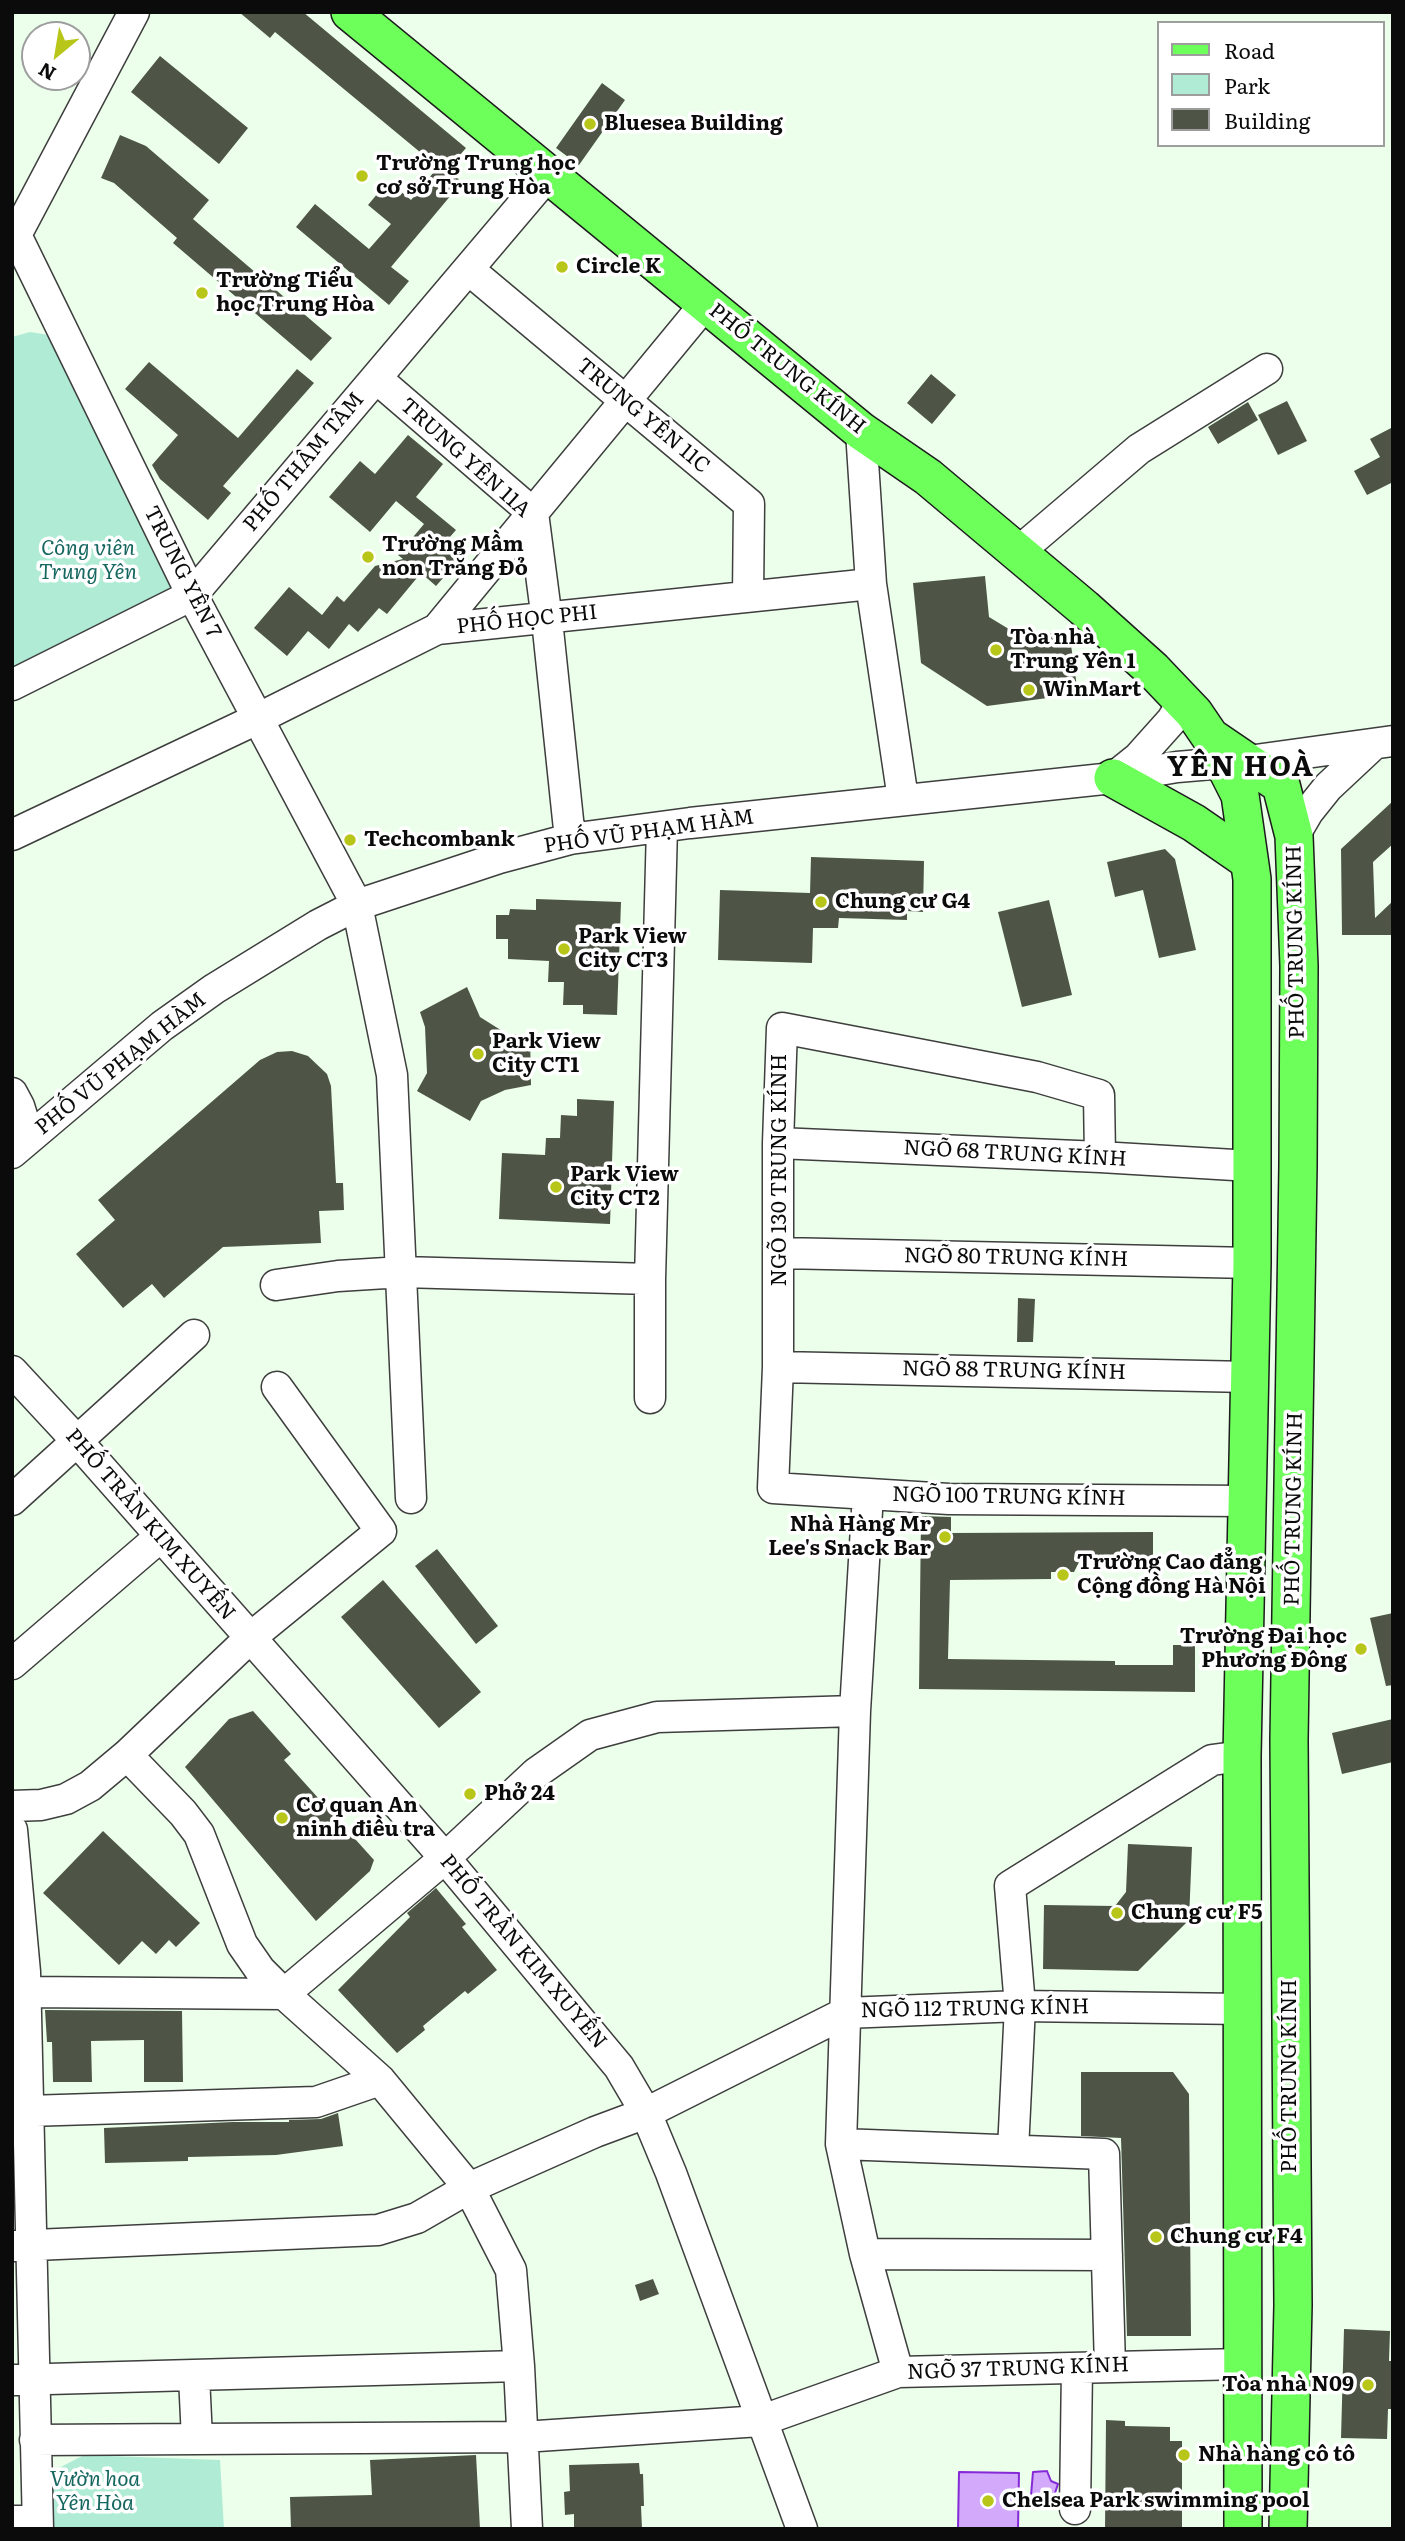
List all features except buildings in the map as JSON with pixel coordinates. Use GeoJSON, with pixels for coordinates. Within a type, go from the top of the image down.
{"type":"FeatureCollection","features":[{"type":"Feature","properties":{"kind":"main road","name":"PHỐ TRUNG KÍNH"},"geometry":{"type":"LineString","coordinates":[[350,12],[860,431],[928,477],[1084,608],[1180,697],[1228,754],[1281,785],[1294,836],[1299,993],[1289,1740],[1293,2305],[1288,2529]]}},
{"type":"Feature","properties":{"kind":"main road","name":"PHỐ TRUNG KÍNH"},"geometry":{"type":"LineString","coordinates":[[1228,754],[1240,795],[1252,879],[1252,1263],[1242,1756],[1243,2529]]}},
{"type":"Feature","properties":{"kind":"main road"},"geometry":{"type":"LineString","coordinates":[[1113,778],[1194,823],[1250,861]]}},
{"type":"Feature","properties":{"kind":"street"},"geometry":{"type":"LineString","coordinates":[[14,235],[134,12]]}},
{"type":"Feature","properties":{"kind":"street","name":"PHỐ THÂM TÂM"},"geometry":{"type":"LineString","coordinates":[[12,685],[192,595],[547,176]]}},
{"type":"Feature","properties":{"kind":"street","name":"TRUNG YÊN 7"},"geometry":{"type":"LineString","coordinates":[[14,235],[192,595],[357,905],[392,1075],[411,1498]]}},
{"type":"Feature","properties":{"kind":"street","name":"TRUNG YÊN 11C"},"geometry":{"type":"LineString","coordinates":[[468,269],[749,505],[748,596]]}},
{"type":"Feature","properties":{"kind":"street"},"geometry":{"type":"LineString","coordinates":[[437,629],[706,303]]}},
{"type":"Feature","properties":{"kind":"street"},"geometry":{"type":"LineString","coordinates":[[1017,553],[1139,449],[1267,369]]}},
{"type":"Feature","properties":{"kind":"street","name":"TRUNG YÊN 11A"},"geometry":{"type":"LineString","coordinates":[[376,378],[533,513],[570,839]]}},
{"type":"Feature","properties":{"kind":"street"},"geometry":{"type":"LineString","coordinates":[[860,431],[871,584],[903,799]]}},
{"type":"Feature","properties":{"kind":"street","name":"PHỐ HỌC PHI"},"geometry":{"type":"LineString","coordinates":[[12,835],[257,719],[437,629],[547,620],[871,584]]}},
{"type":"Feature","properties":{"kind":"street"},"geometry":{"type":"LineString","coordinates":[[1113,778],[1138,758],[1172,720],[1178,710],[1180,697]]}},
{"type":"Feature","properties":{"kind":"street"},"geometry":{"type":"LineString","coordinates":[[1294,836],[1308,812],[1328,787],[1383,743]]}},
{"type":"Feature","properties":{"kind":"street","name":"PHỐ VŨ PHẠM HÀM"},"geometry":{"type":"LineString","coordinates":[[21,1145],[162,1026],[204,996],[318,925],[357,905],[499,858],[570,839],[662,827],[1113,778],[1177,767],[1228,754],[1383,743]]}},
{"type":"Feature","properties":{"kind":"street"},"geometry":{"type":"LineString","coordinates":[[650,1398],[650,1279],[662,827]]}},
{"type":"Feature","properties":{"kind":"street","name":"NGÕ 130 TRUNG KÍNH"},"geometry":{"type":"LineString","coordinates":[[772,1488],[778,1367],[778,1143],[782,1028],[1037,1077],[1099,1094],[1100,1157]]}},
{"type":"Feature","properties":{"kind":"street"},"geometry":{"type":"LineString","coordinates":[[12,1093],[19,1106],[21,1145]]}},
{"type":"Feature","properties":{"kind":"street","name":"NGÕ 68 TRUNG KÍNH"},"geometry":{"type":"LineString","coordinates":[[778,1143],[1251,1166]]}},
{"type":"Feature","properties":{"kind":"street","name":"NGÕ 80 TRUNG KÍNH"},"geometry":{"type":"LineString","coordinates":[[780,1253],[1252,1263]]}},
{"type":"Feature","properties":{"kind":"street"},"geometry":{"type":"LineString","coordinates":[[276,1284],[402,1272],[650,1279]]}},
{"type":"Feature","properties":{"kind":"street"},"geometry":{"type":"LineString","coordinates":[[12,1500],[194,1335]]}},
{"type":"Feature","properties":{"kind":"street","name":"NGÕ 88 TRUNG KÍNH"},"geometry":{"type":"LineString","coordinates":[[778,1367],[1249,1377]]}},
{"type":"Feature","properties":{"kind":"street","name":"PHỐ TRẦN KIM XUYẾN"},"geometry":{"type":"LineString","coordinates":[[12,1371],[446,1858],[619,2067],[646,2113],[671,2173],[760,2421],[802,2529]]}},
{"type":"Feature","properties":{"kind":"street"},"geometry":{"type":"LineString","coordinates":[[12,1806],[41,1805],[65,1799],[90,1786],[127,1755],[250,1638],[381,1531],[277,1387]]}},
{"type":"Feature","properties":{"kind":"street","name":"NGÕ 100 TRUNG KÍNH"},"geometry":{"type":"LineString","coordinates":[[772,1488],[949,1499],[1246,1501]]}},
{"type":"Feature","properties":{"kind":"street"},"geometry":{"type":"LineString","coordinates":[[868,1494],[855,1711],[841,2144],[864,2254],[898,2372]]}},
{"type":"Feature","properties":{"kind":"street"},"geometry":{"type":"LineString","coordinates":[[12,1664],[160,1537]]}},
{"type":"Feature","properties":{"kind":"street"},"geometry":{"type":"LineString","coordinates":[[25,1992],[284,1994],[446,1858],[536,1773],[590,1735],[657,1717],[855,1711]]}},
{"type":"Feature","properties":{"kind":"street"},"geometry":{"type":"LineString","coordinates":[[127,1755],[183,1813],[199,1834],[242,1944],[260,1970],[380,2080],[469,2188],[511,2270],[527,2529]]}},
{"type":"Feature","properties":{"kind":"street"},"geometry":{"type":"LineString","coordinates":[[1013,2150],[1020,2006],[1010,1886],[1212,1760],[1242,1756]]}},
{"type":"Feature","properties":{"kind":"street"},"geometry":{"type":"LineString","coordinates":[[12,1829],[25,1992],[28,2111],[21,2245],[23,2380],[35,2440],[29,2524]]}},
{"type":"Feature","properties":{"kind":"street","name":"NGÕ 112 TRUNG KÍNH"},"geometry":{"type":"LineString","coordinates":[[21,2245],[378,2230],[417,2218],[469,2188],[595,2132],[646,2113],[845,2012],[1020,2006],[1244,2009]]}},
{"type":"Feature","properties":{"kind":"street"},"geometry":{"type":"LineString","coordinates":[[28,2111],[316,2102],[380,2080]]}},
{"type":"Feature","properties":{"kind":"street"},"geometry":{"type":"LineString","coordinates":[[841,2144],[1104,2154],[1110,2367]]}},
{"type":"Feature","properties":{"kind":"street"},"geometry":{"type":"LineString","coordinates":[[864,2254],[1107,2255]]}},
{"type":"Feature","properties":{"kind":"street","name":"NGÕ 37 TRUNG KÍNH"},"geometry":{"type":"LineString","coordinates":[[35,2440],[523,2437],[760,2421],[898,2372],[1243,2364]]}},
{"type":"Feature","properties":{"kind":"street"},"geometry":{"type":"LineString","coordinates":[[23,2380],[519,2366]]}},
{"type":"Feature","properties":{"kind":"street"},"geometry":{"type":"LineString","coordinates":[[1075,2509],[1077,2368]]}},
{"type":"Feature","properties":{"kind":"street"},"geometry":{"type":"LineString","coordinates":[[194,2376],[197,2439]]}},
{"type":"Feature","properties":{"kind":"green space","name":"Công viên Trung Yên"},"geometry":{"type":"Polygon","coordinates":[[[30,332],[55,336],[192,595],[12,685],[12,337],[30,332]]]}},
{"type":"Feature","properties":{"kind":"green space","name":"Vườn hoa Yên Hòa"},"geometry":{"type":"Polygon","coordinates":[[[84,2455],[220,2460],[224,2529],[48,2529],[45,2490],[57,2469],[84,2455]]]}},
{"type":"Feature","properties":{"kind":"shaded area"},"geometry":{"type":"Polygon","coordinates":[[[1047,2471],[1051,2481],[1058,2484],[1054,2496],[1055,2508],[1030,2507],[1033,2472],[1047,2471]]]}},
{"type":"Feature","properties":{"kind":"shaded area","name":"Chelsea Park swimming pool"},"geometry":{"type":"Polygon","coordinates":[[[959,2472],[1019,2473],[1018,2529],[958,2529],[959,2472]]]}},
{"type":"Feature","properties":{"kind":"place","name":"Bluesea Building"},"geometry":{"type":"Point","coordinates":[590,124]}},
{"type":"Feature","properties":{"kind":"place","name":"Trường Trung học cơ sở Trung Hòa"},"geometry":{"type":"Point","coordinates":[362,176]}},
{"type":"Feature","properties":{"kind":"place","name":"Circle K"},"geometry":{"type":"Point","coordinates":[562,267]}},
{"type":"Feature","properties":{"kind":"place","name":"Trường Tiểu học Trung Hòa"},"geometry":{"type":"Point","coordinates":[202,293]}},
{"type":"Feature","properties":{"kind":"place","name":"Trường Mầm non Trăng Đỏ"},"geometry":{"type":"Point","coordinates":[368,557]}},
{"type":"Feature","properties":{"kind":"place","name":"Tòa nhà Trung Yên 1"},"geometry":{"type":"Point","coordinates":[996,650]}},
{"type":"Feature","properties":{"kind":"place","name":"WinMart"},"geometry":{"type":"Point","coordinates":[1029,690]}},
{"type":"Feature","properties":{"kind":"place","name":"Techcombank"},"geometry":{"type":"Point","coordinates":[350,840]}},
{"type":"Feature","properties":{"kind":"place","name":"Chung cư G4"},"geometry":{"type":"Point","coordinates":[821,902]}},
{"type":"Feature","properties":{"kind":"place","name":"Park View City CT3"},"geometry":{"type":"Point","coordinates":[564,949]}},
{"type":"Feature","properties":{"kind":"place","name":"Park View City CT1"},"geometry":{"type":"Point","coordinates":[478,1054]}},
{"type":"Feature","properties":{"kind":"place","name":"Park View City CT2"},"geometry":{"type":"Point","coordinates":[556,1187]}},
{"type":"Feature","properties":{"kind":"place","name":"Nhà Hàng Mr Lee's Snack Bar"},"geometry":{"type":"Point","coordinates":[945,1537]}},
{"type":"Feature","properties":{"kind":"place","name":"Trường Cao đẳng Cộng đồng Hà Nội"},"geometry":{"type":"Point","coordinates":[1063,1575]}},
{"type":"Feature","properties":{"kind":"place","name":"Trường Đại học Phương Đông"},"geometry":{"type":"Point","coordinates":[1361,1649]}},
{"type":"Feature","properties":{"kind":"place","name":"Phở 24"},"geometry":{"type":"Point","coordinates":[470,1794]}},
{"type":"Feature","properties":{"kind":"place","name":"Cơ quan An ninh điều tra"},"geometry":{"type":"Point","coordinates":[282,1818]}},
{"type":"Feature","properties":{"kind":"place","name":"Chung cư F5"},"geometry":{"type":"Point","coordinates":[1117,1913]}},
{"type":"Feature","properties":{"kind":"place","name":"Chung cư F4"},"geometry":{"type":"Point","coordinates":[1156,2237]}},
{"type":"Feature","properties":{"kind":"place","name":"Tòa nhà N09"},"geometry":{"type":"Point","coordinates":[1368,2385]}},
{"type":"Feature","properties":{"kind":"place","name":"Nhà hàng cô tô"},"geometry":{"type":"Point","coordinates":[1184,2455]}},
{"type":"Feature","properties":{"kind":"place","name":"Chelsea Park swimming pool"},"geometry":{"type":"Point","coordinates":[988,2501]}},
{"type":"Feature","properties":{"kind":"district","name":"YÊN HOÀ"},"geometry":{"type":"Point","coordinates":[1241,768]}}]}
